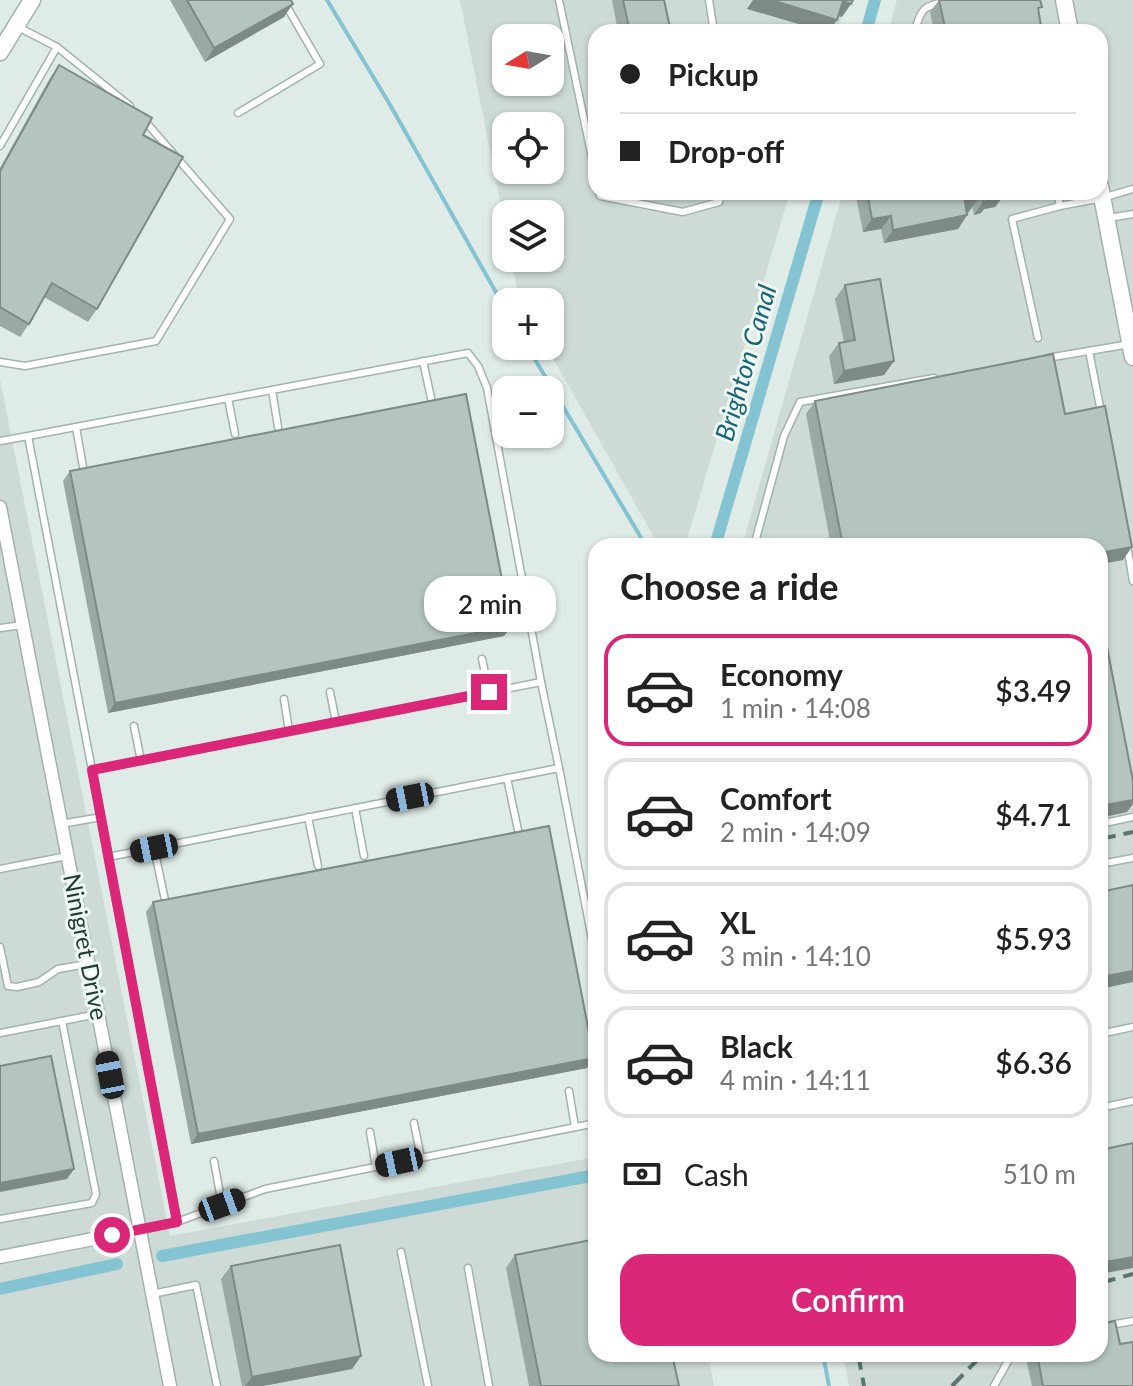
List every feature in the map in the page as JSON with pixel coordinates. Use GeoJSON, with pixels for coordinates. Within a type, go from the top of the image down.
{"type":"FeatureCollection","features":[{"type":"Feature","properties":{"kind":"street"},"geometry":{"type":"LineString","coordinates":[[0,52],[32,0]]}},
{"type":"Feature","properties":{"kind":"street"},"geometry":{"type":"LineString","coordinates":[[1064,0],[1068,24]]}},
{"type":"Feature","properties":{"kind":"street"},"geometry":{"type":"LineString","coordinates":[[1102,200],[1127,295],[1132,350]]}},
{"type":"Feature","properties":{"kind":"street","name":"Ninigret Drive"},"geometry":{"type":"LineString","coordinates":[[0,507],[2,531],[23,625],[170,1386]]}},
{"type":"Feature","properties":{"kind":"street"},"geometry":{"type":"LineString","coordinates":[[0,1257],[140,1230]]}},
{"type":"Feature","properties":{"kind":"lane"},"geometry":{"type":"LineString","coordinates":[[238,113],[320,64],[283,0]]}},
{"type":"Feature","properties":{"kind":"lane"},"geometry":{"type":"LineString","coordinates":[[559,0],[588,139]]}},
{"type":"Feature","properties":{"kind":"lane"},"geometry":{"type":"LineString","coordinates":[[709,0],[713,24]]}},
{"type":"Feature","properties":{"kind":"lane"},"geometry":{"type":"LineString","coordinates":[[917,24],[919,14],[926,6],[953,0]]}},
{"type":"Feature","properties":{"kind":"lane"},"geometry":{"type":"LineString","coordinates":[[0,362],[25,366],[156,341],[230,219],[134,109],[57,47],[16,26]]}},
{"type":"Feature","properties":{"kind":"lane"},"geometry":{"type":"LineString","coordinates":[[0,146],[57,47]]}},
{"type":"Feature","properties":{"kind":"lane"},"geometry":{"type":"LineString","coordinates":[[1108,191],[1133,189]]}},
{"type":"Feature","properties":{"kind":"lane"},"geometry":{"type":"LineString","coordinates":[[621,200],[683,212],[719,200]]}},
{"type":"Feature","properties":{"kind":"lane"},"geometry":{"type":"LineString","coordinates":[[1059,200],[1060,206]]}},
{"type":"Feature","properties":{"kind":"lane"},"geometry":{"type":"LineString","coordinates":[[1038,338],[1012,219],[1078,200]]}},
{"type":"Feature","properties":{"kind":"lane"},"geometry":{"type":"LineString","coordinates":[[1106,219],[1133,214]]}},
{"type":"Feature","properties":{"kind":"lane"},"geometry":{"type":"LineString","coordinates":[[1043,359],[1089,351],[1132,350]]}},
{"type":"Feature","properties":{"kind":"lane"},"geometry":{"type":"LineString","coordinates":[[1089,351],[1103,423]]}},
{"type":"Feature","properties":{"kind":"lane"},"geometry":{"type":"LineString","coordinates":[[0,441],[468,353],[478,366],[487,388],[588,918]]}},
{"type":"Feature","properties":{"kind":"lane"},"geometry":{"type":"LineString","coordinates":[[423,361],[431,398]]}},
{"type":"Feature","properties":{"kind":"lane"},"geometry":{"type":"LineString","coordinates":[[756,538],[784,436],[800,402],[936,377]]}},
{"type":"Feature","properties":{"kind":"lane"},"geometry":{"type":"LineString","coordinates":[[272,390],[278,427]]}},
{"type":"Feature","properties":{"kind":"lane"},"geometry":{"type":"LineString","coordinates":[[228,398],[235,434]]}},
{"type":"Feature","properties":{"kind":"lane"},"geometry":{"type":"LineString","coordinates":[[76,427],[83,467]]}},
{"type":"Feature","properties":{"kind":"lane"},"geometry":{"type":"LineString","coordinates":[[28,436],[177,1222]]}},
{"type":"Feature","properties":{"kind":"lane"},"geometry":{"type":"LineString","coordinates":[[1125,535],[1133,581]]}},
{"type":"Feature","properties":{"kind":"lane"},"geometry":{"type":"LineString","coordinates":[[0,628],[23,625]]}},
{"type":"Feature","properties":{"kind":"lane"},"geometry":{"type":"LineString","coordinates":[[482,659],[489,692]]}},
{"type":"Feature","properties":{"kind":"lane"},"geometry":{"type":"LineString","coordinates":[[92,770],[541,682]]}},
{"type":"Feature","properties":{"kind":"lane"},"geometry":{"type":"LineString","coordinates":[[330,692],[336,722]]}},
{"type":"Feature","properties":{"kind":"lane"},"geometry":{"type":"LineString","coordinates":[[284,699],[289,731]]}},
{"type":"Feature","properties":{"kind":"lane"},"geometry":{"type":"LineString","coordinates":[[134,726],[141,761]]}},
{"type":"Feature","properties":{"kind":"lane"},"geometry":{"type":"LineString","coordinates":[[108,857],[559,768]]}},
{"type":"Feature","properties":{"kind":"lane"},"geometry":{"type":"LineString","coordinates":[[507,778],[518,830]]}},
{"type":"Feature","properties":{"kind":"lane"},"geometry":{"type":"LineString","coordinates":[[355,808],[364,856]]}},
{"type":"Feature","properties":{"kind":"lane"},"geometry":{"type":"LineString","coordinates":[[61,824],[101,817]]}},
{"type":"Feature","properties":{"kind":"lane"},"geometry":{"type":"LineString","coordinates":[[308,817],[318,866]]}},
{"type":"Feature","properties":{"kind":"lane"},"geometry":{"type":"LineString","coordinates":[[1108,822],[1133,817]]}},
{"type":"Feature","properties":{"kind":"lane"},"geometry":{"type":"LineString","coordinates":[[154,848],[165,900]]}},
{"type":"Feature","properties":{"kind":"lane"},"geometry":{"type":"LineString","coordinates":[[0,869],[67,856]]}},
{"type":"Feature","properties":{"kind":"lane"},"geometry":{"type":"LineString","coordinates":[[1108,863],[1133,858]]}},
{"type":"Feature","properties":{"kind":"lane"},"geometry":{"type":"LineString","coordinates":[[0,947],[8,986],[39,982],[58,969],[88,963]]}},
{"type":"Feature","properties":{"kind":"lane"},"geometry":{"type":"LineString","coordinates":[[0,1033],[98,1014]]}},
{"type":"Feature","properties":{"kind":"lane"},"geometry":{"type":"LineString","coordinates":[[0,1219],[92,1203],[96,1194],[62,1021]]}},
{"type":"Feature","properties":{"kind":"lane"},"geometry":{"type":"LineString","coordinates":[[1108,1032],[1133,1027]]}},
{"type":"Feature","properties":{"kind":"lane"},"geometry":{"type":"LineString","coordinates":[[569,1091],[575,1127]]}},
{"type":"Feature","properties":{"kind":"lane"},"geometry":{"type":"LineString","coordinates":[[1108,1106],[1133,1101]]}},
{"type":"Feature","properties":{"kind":"lane"},"geometry":{"type":"LineString","coordinates":[[414,1123],[421,1158]]}},
{"type":"Feature","properties":{"kind":"lane"},"geometry":{"type":"LineString","coordinates":[[140,1230],[177,1222],[265,1189],[588,1125]]}},
{"type":"Feature","properties":{"kind":"lane"},"geometry":{"type":"LineString","coordinates":[[370,1132],[376,1167]]}},
{"type":"Feature","properties":{"kind":"lane"},"geometry":{"type":"LineString","coordinates":[[214,1161],[222,1205]]}},
{"type":"Feature","properties":{"kind":"lane"},"geometry":{"type":"LineString","coordinates":[[401,1252],[428,1386]]}},
{"type":"Feature","properties":{"kind":"lane"},"geometry":{"type":"LineString","coordinates":[[468,1268],[489,1386]]}},
{"type":"Feature","properties":{"kind":"lane"},"geometry":{"type":"LineString","coordinates":[[152,1294],[196,1285],[217,1386]]}},
{"type":"Feature","properties":{"kind":"lane"},"geometry":{"type":"LineString","coordinates":[[1108,1326],[1133,1321]]}},
{"type":"Feature","properties":{"kind":"lane"},"geometry":{"type":"LineString","coordinates":[[994,1386],[1008,1362]]}},
{"type":"Feature","properties":{"kind":"shaded area"},"geometry":{"type":"Polygon","coordinates":[[[460,0],[847,0],[840,24],[588,24],[588,200],[788,200],[687,538],[654,538],[554,360],[564,360],[564,288],[517,288],[514,272],[564,272],[564,200],[500,200],[497,184],[564,184],[564,112],[492,112],[492,161],[460,0]]]}},
{"type":"Feature","properties":{"kind":"shaded area"},"geometry":{"type":"Polygon","coordinates":[[[897,0],[1133,0],[1133,1386],[849,1386],[844,1362],[1108,1362],[1108,538],[744,538],[841,200],[1108,200],[1108,24],[890,24],[897,0]]]}},
{"type":"Feature","properties":{"kind":"shaded area"},"geometry":{"type":"Polygon","coordinates":[[[0,379],[170,1236],[588,1158],[588,1362],[710,1362],[714,1386],[0,1386],[0,379]]]}},
{"type":"Feature","properties":{"kind":"building"},"geometry":{"type":"Polygon","coordinates":[[[187,0],[291,0],[293,4],[214,48],[187,0]]]}},
{"type":"Feature","properties":{"kind":"building"},"geometry":{"type":"Polygon","coordinates":[[[623,0],[664,0],[669,24],[628,24],[623,0]]]}},
{"type":"Feature","properties":{"kind":"building"},"geometry":{"type":"Polygon","coordinates":[[[771,0],[853,0],[851,4],[843,1],[837,20],[771,0]]]}},
{"type":"Feature","properties":{"kind":"building"},"geometry":{"type":"Polygon","coordinates":[[[939,0],[1040,0],[1042,7],[1038,8],[1041,24],[944,24],[939,0]]]}},
{"type":"Feature","properties":{"kind":"building"},"geometry":{"type":"Polygon","coordinates":[[[59,65],[152,118],[143,135],[183,157],[97,309],[52,283],[29,324],[0,307],[0,171],[59,65]]]}},
{"type":"Feature","properties":{"kind":"building"},"geometry":{"type":"Polygon","coordinates":[[[868,200],[965,200],[967,215],[893,230],[891,216],[872,219],[868,200]]]}},
{"type":"Feature","properties":{"kind":"building"},"geometry":{"type":"Polygon","coordinates":[[[880,279],[894,361],[844,371],[839,343],[855,340],[845,285],[880,279]]]}},
{"type":"Feature","properties":{"kind":"building"},"geometry":{"type":"Polygon","coordinates":[[[1053,354],[1065,414],[1105,406],[1132,547],[1108,552],[1108,538],[841,538],[815,401],[1053,354]]]}},
{"type":"Feature","properties":{"kind":"building"},"geometry":{"type":"Polygon","coordinates":[[[466,394],[511,626],[115,703],[70,471],[466,394]]]}},
{"type":"Feature","properties":{"kind":"building"},"geometry":{"type":"Polygon","coordinates":[[[1108,652],[1133,781],[1133,800],[1108,805],[1108,652]]]}},
{"type":"Feature","properties":{"kind":"building"},"geometry":{"type":"Polygon","coordinates":[[[549,826],[588,1027],[588,1059],[198,1134],[153,902],[549,826]]]}},
{"type":"Feature","properties":{"kind":"building"},"geometry":{"type":"Polygon","coordinates":[[[1133,885],[1133,971],[1108,976],[1108,890],[1133,885]]]}},
{"type":"Feature","properties":{"kind":"building"},"geometry":{"type":"Polygon","coordinates":[[[51,1056],[74,1169],[0,1183],[0,1066],[51,1056]]]}},
{"type":"Feature","properties":{"kind":"building"},"geometry":{"type":"Polygon","coordinates":[[[1133,1143],[1133,1257],[1108,1262],[1108,1148],[1133,1143]]]}},
{"type":"Feature","properties":{"kind":"building"},"geometry":{"type":"Polygon","coordinates":[[[588,1241],[588,1362],[674,1362],[679,1386],[541,1386],[515,1255],[588,1241]]]}},
{"type":"Feature","properties":{"kind":"building"},"geometry":{"type":"Polygon","coordinates":[[[340,1245],[361,1356],[252,1377],[231,1266],[340,1245]]]}},
{"type":"Feature","properties":{"kind":"building"},"geometry":{"type":"Polygon","coordinates":[[[1115,1321],[1120,1344],[1133,1342],[1133,1386],[1043,1386],[1038,1362],[1108,1362],[1108,1322],[1115,1321]]]}},
{"type":"Feature","properties":{"kind":"waterway"},"geometry":{"type":"LineString","coordinates":[[327,0],[494,288]]}},
{"type":"Feature","properties":{"kind":"waterway","name":"Brighton Canal"},"geometry":{"type":"LineString","coordinates":[[868,24],[875,0]]}},
{"type":"Feature","properties":{"kind":"waterway","name":"Brighton Canal"},"geometry":{"type":"LineString","coordinates":[[717,538],[817,200]]}},
{"type":"Feature","properties":{"kind":"waterway"},"geometry":{"type":"LineString","coordinates":[[535,360],[641,538]]}},
{"type":"Feature","properties":{"kind":"waterway","name":"Brighton Canal"},"geometry":{"type":"LineString","coordinates":[[162,1256],[588,1176]]}},
{"type":"Feature","properties":{"kind":"waterway","name":"Brighton Canal"},"geometry":{"type":"LineString","coordinates":[[0,1289],[117,1264]]}},
{"type":"Feature","properties":{"kind":"waterway"},"geometry":{"type":"LineString","coordinates":[[824,1362],[829,1386]]}},
{"type":"Feature","properties":{"kind":"railway"},"geometry":{"type":"LineString","coordinates":[[1108,837],[1133,832]]}},
{"type":"Feature","properties":{"kind":"railway"},"geometry":{"type":"LineString","coordinates":[[1108,1281],[1133,1274]]}},
{"type":"Feature","properties":{"kind":"railway"},"geometry":{"type":"LineString","coordinates":[[860,1362],[864,1386]]}},
{"type":"Feature","properties":{"kind":"railway"},"geometry":{"type":"LineString","coordinates":[[952,1386],[975,1362]]}},
{"type":"Feature","properties":{"kind":"route"},"geometry":{"type":"LineString","coordinates":[[112,1235],[177,1222],[92,770],[489,692]]}}]}
